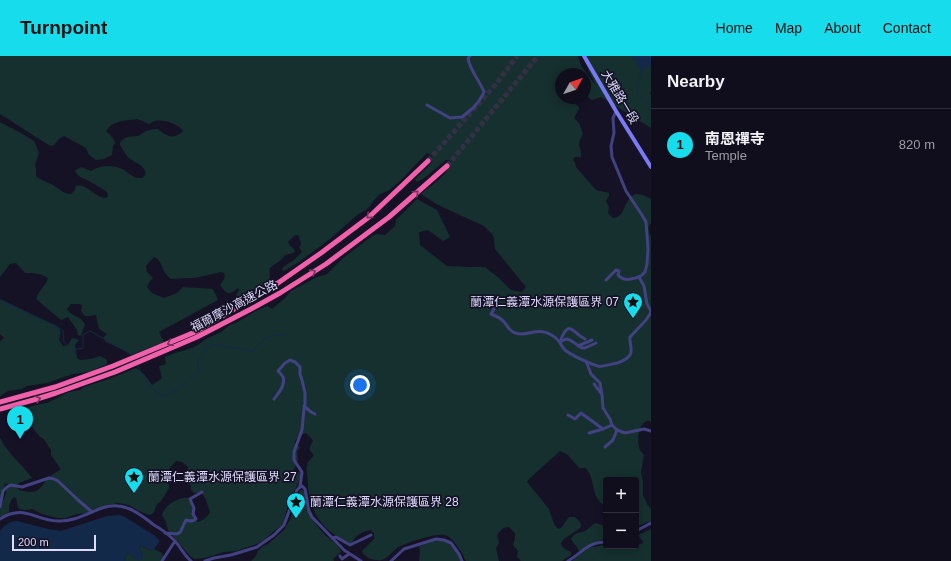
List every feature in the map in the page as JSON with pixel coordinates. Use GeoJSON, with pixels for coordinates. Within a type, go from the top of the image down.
{"type":"FeatureCollection","features":[{"type":"Feature","properties":{"kind":"highway","name":"福爾摩沙高速公路"},"geometry":{"type":"LineString","coordinates":[[0,409],[37,399],[115,372],[195,332],[278,283],[321,253],[369,217],[428,161]]}},
{"type":"Feature","properties":{"kind":"highway","name":"福爾摩沙高速公路"},"geometry":{"type":"LineString","coordinates":[[0,402],[55,387],[197,337],[251,309],[280,293],[326,264],[389,217],[447,166]]}},
{"type":"Feature","properties":{"kind":"main road","name":"大雅路一段"},"geometry":{"type":"LineString","coordinates":[[584,56],[651,167]]}},
{"type":"Feature","properties":{"kind":"street"},"geometry":{"type":"LineString","coordinates":[[427,105],[450,118],[462,118],[476,105],[484,92],[470,66],[468,58],[470,56]]}},
{"type":"Feature","properties":{"kind":"street"},"geometry":{"type":"LineString","coordinates":[[606,280],[616,270],[619,271],[618,275],[620,278],[626,280],[642,275],[645,272],[647,264],[648,249],[646,222],[626,191],[612,157],[611,146],[614,133],[613,118],[616,111]]}},
{"type":"Feature","properties":{"kind":"street"},"geometry":{"type":"LineString","coordinates":[[497,304],[491,314],[505,323],[512,332],[522,334],[541,331],[553,336],[560,342],[565,350],[579,358],[599,366],[621,362],[631,352],[630,337],[646,320],[651,311],[647,304],[644,286],[639,277]]}},
{"type":"Feature","properties":{"kind":"street"},"geometry":{"type":"LineString","coordinates":[[560,342],[560,339],[565,331],[570,328],[585,339]]}},
{"type":"Feature","properties":{"kind":"street"},"geometry":{"type":"LineString","coordinates":[[560,342],[566,339],[570,340],[582,348],[596,343]]}},
{"type":"Feature","properties":{"kind":"street"},"geometry":{"type":"LineString","coordinates":[[578,346],[592,340]]}},
{"type":"Feature","properties":{"kind":"street"},"geometry":{"type":"LineString","coordinates":[[205,561],[256,547],[274,535],[284,525],[297,490],[300,487],[302,472],[294,460],[294,452],[302,430],[305,393],[300,374],[300,367],[292,360],[285,363],[278,371],[284,380],[280,392],[274,399]]}},
{"type":"Feature","properties":{"kind":"street"},"geometry":{"type":"LineString","coordinates":[[586,361],[591,374],[600,383],[603,408],[612,425],[617,430],[625,433],[644,429],[651,431]]}},
{"type":"Feature","properties":{"kind":"street"},"geometry":{"type":"LineString","coordinates":[[594,384],[602,395]]}},
{"type":"Feature","properties":{"kind":"street"},"geometry":{"type":"LineString","coordinates":[[304,406],[315,414]]}},
{"type":"Feature","properties":{"kind":"street"},"geometry":{"type":"LineString","coordinates":[[568,415],[575,419],[581,413],[603,429]]}},
{"type":"Feature","properties":{"kind":"street"},"geometry":{"type":"LineString","coordinates":[[589,433],[612,425]]}},
{"type":"Feature","properties":{"kind":"street"},"geometry":{"type":"LineString","coordinates":[[605,447],[613,440],[617,430]]}},
{"type":"Feature","properties":{"kind":"street"},"geometry":{"type":"LineString","coordinates":[[0,506],[3,491],[7,486],[11,485],[22,487],[49,478],[58,481],[92,512]]}},
{"type":"Feature","properties":{"kind":"street"},"geometry":{"type":"LineString","coordinates":[[300,487],[302,486],[306,489],[312,517],[344,550],[361,561]]}},
{"type":"Feature","properties":{"kind":"street"},"geometry":{"type":"LineString","coordinates":[[165,533],[177,534],[183,529],[186,520],[191,522],[196,519],[193,514],[194,508],[190,499],[202,492]]}},
{"type":"Feature","properties":{"kind":"street"},"geometry":{"type":"LineString","coordinates":[[0,519],[8,514],[19,512],[60,522],[103,508],[116,506],[128,508],[145,517],[174,540],[191,561]]}},
{"type":"Feature","properties":{"kind":"street"},"geometry":{"type":"LineString","coordinates":[[639,529],[651,523]]}},
{"type":"Feature","properties":{"kind":"street"},"geometry":{"type":"LineString","coordinates":[[332,538],[336,537],[350,545],[371,535]]}},
{"type":"Feature","properties":{"kind":"street"},"geometry":{"type":"LineString","coordinates":[[391,561],[404,549],[436,539],[451,543],[462,561]]}},
{"type":"Feature","properties":{"kind":"street"},"geometry":{"type":"LineString","coordinates":[[162,561],[174,540]]}},
{"type":"Feature","properties":{"kind":"street"},"geometry":{"type":"LineString","coordinates":[[568,561],[589,545],[603,542]]}},
{"type":"Feature","properties":{"kind":"street"},"geometry":{"type":"LineString","coordinates":[[340,556],[342,559],[350,554]]}},
{"type":"Feature","properties":{"kind":"green space"},"geometry":{"type":"Polygon","coordinates":[[[0,56],[578,56],[582,68],[555,68],[555,104],[575,104],[579,107],[574,118],[580,124],[583,134],[579,142],[581,157],[575,157],[573,159],[576,167],[596,190],[609,193],[606,201],[609,207],[608,213],[613,218],[622,213],[628,200],[636,194],[643,195],[651,199],[651,223],[649,232],[651,237],[651,422],[646,421],[641,426],[638,440],[640,449],[644,455],[641,472],[643,495],[651,509],[651,521],[639,526],[639,477],[603,477],[603,504],[596,496],[591,477],[587,469],[579,468],[568,455],[560,451],[527,482],[549,509],[554,524],[558,529],[561,528],[569,517],[575,517],[581,523],[580,528],[564,539],[561,543],[566,550],[571,552],[571,555],[562,561],[521,561],[517,557],[518,551],[513,545],[515,533],[509,527],[503,528],[497,535],[499,543],[496,548],[499,561],[466,561],[454,542],[445,535],[434,535],[413,541],[397,548],[386,558],[376,560],[365,556],[362,551],[374,539],[374,533],[370,530],[361,533],[355,537],[351,545],[327,529],[316,514],[309,497],[307,471],[308,462],[314,455],[310,448],[313,441],[306,433],[301,435],[295,441],[295,443],[300,447],[297,452],[298,460],[293,472],[295,475],[301,470],[302,472],[289,501],[283,524],[264,540],[236,551],[224,552],[205,558],[194,559],[168,530],[162,515],[166,508],[176,500],[188,498],[193,505],[193,511],[197,522],[208,516],[210,512],[202,493],[194,493],[191,490],[187,477],[188,467],[182,462],[178,461],[176,461],[167,473],[169,488],[161,501],[157,504],[154,512],[149,515],[129,505],[118,503],[107,505],[88,513],[77,514],[66,518],[58,518],[42,514],[32,509],[20,509],[18,508],[16,498],[14,497],[10,502],[9,513],[2,517],[0,516],[0,510],[8,485],[7,483],[5,484],[0,499],[0,438],[7,449],[32,478],[19,483],[17,486],[19,490],[29,492],[36,491],[50,476],[60,470],[51,455],[51,450],[43,438],[40,437],[26,419],[22,409],[47,403],[69,392],[80,390],[84,387],[136,368],[144,374],[152,385],[162,378],[159,366],[166,363],[165,357],[198,345],[230,325],[267,306],[272,309],[291,291],[317,277],[328,273],[343,258],[372,236],[377,234],[385,235],[395,226],[396,220],[417,199],[437,210],[450,237],[443,241],[428,230],[419,232],[420,245],[447,266],[485,267],[511,290],[522,292],[526,287],[495,249],[494,238],[484,226],[438,205],[421,194],[443,176],[451,162],[446,160],[423,179],[417,182],[415,180],[417,177],[431,162],[431,156],[427,153],[399,182],[388,191],[380,194],[366,210],[357,215],[330,239],[284,271],[282,270],[283,267],[294,260],[302,252],[299,247],[301,244],[299,236],[294,236],[288,242],[295,251],[285,255],[270,268],[269,281],[266,285],[262,289],[236,302],[234,300],[239,290],[238,288],[228,293],[220,285],[225,275],[224,273],[221,272],[195,278],[171,279],[164,272],[159,260],[154,257],[146,266],[147,272],[153,278],[147,287],[152,293],[164,298],[177,293],[183,287],[213,289],[218,300],[159,332],[164,342],[131,355],[124,350],[106,342],[103,338],[107,334],[99,329],[96,315],[85,316],[81,311],[82,305],[71,304],[67,309],[70,313],[81,319],[85,324],[81,336],[78,335],[77,330],[68,317],[61,320],[36,299],[38,293],[46,284],[48,278],[42,275],[25,273],[16,263],[10,264],[0,277],[0,122],[34,141],[39,153],[35,165],[37,177],[66,193],[71,194],[76,186],[80,186],[88,188],[98,196],[106,198],[108,196],[107,192],[80,177],[75,172],[76,170],[81,167],[91,171],[99,167],[112,166],[124,170],[136,178],[142,178],[145,175],[143,167],[126,155],[120,145],[121,141],[127,137],[138,136],[146,131],[154,129],[158,129],[167,136],[177,136],[183,131],[181,128],[166,121],[155,121],[149,124],[138,119],[121,121],[111,125],[106,131],[115,142],[113,145],[112,155],[104,159],[96,160],[89,155],[86,148],[64,136],[51,146],[0,114],[0,56]]]}},
{"type":"Feature","properties":{"kind":"green space"},"geometry":{"type":"Polygon","coordinates":[[[582,56],[651,56],[651,128],[601,97],[592,100],[591,79],[596,86],[591,75],[591,68],[588,68],[582,56]]]}},
{"type":"Feature","properties":{"kind":"green space"},"geometry":{"type":"Polygon","coordinates":[[[0,299],[57,326],[61,332],[59,340],[63,346],[68,345],[72,338],[79,340],[75,345],[77,358],[80,360],[100,356],[107,360],[107,364],[89,372],[73,374],[47,383],[8,391],[0,396],[0,341],[4,338],[0,334],[0,299]]]}},
{"type":"Feature","properties":{"kind":"green space"},"geometry":{"type":"Polygon","coordinates":[[[301,490],[304,491],[306,503],[315,523],[326,536],[337,545],[341,552],[333,559],[334,561],[251,561],[263,546],[267,545],[284,530],[291,518],[296,497],[301,490]]]}},
{"type":"Feature","properties":{"kind":"green space"},"geometry":{"type":"Polygon","coordinates":[[[596,523],[603,526],[603,540],[582,551],[579,551],[571,539],[572,537],[575,534],[585,531],[596,523]]]}},
{"type":"Feature","properties":{"kind":"green space"},"geometry":{"type":"Polygon","coordinates":[[[651,529],[651,561],[572,561],[588,548],[603,545],[603,549],[639,549],[639,544],[642,544],[643,542],[639,536],[640,534],[651,529]]]}},
{"type":"Feature","properties":{"kind":"green space"},"geometry":{"type":"Polygon","coordinates":[[[442,540],[454,549],[461,561],[419,561],[420,546],[432,541],[442,540]]]}},
{"type":"Feature","properties":{"kind":"green space"},"geometry":{"type":"Polygon","coordinates":[[[141,546],[151,551],[154,549],[162,553],[163,557],[161,561],[126,561],[125,555],[129,553],[134,558],[143,555],[139,548],[141,546]]]}},
{"type":"Feature","properties":{"kind":"water"},"geometry":{"type":"Polygon","coordinates":[[[631,56],[651,56],[651,65],[641,70],[631,56]]]}},
{"type":"Feature","properties":{"kind":"water"},"geometry":{"type":"Polygon","coordinates":[[[120,515],[155,536],[160,541],[151,551],[141,546],[139,548],[143,558],[139,561],[129,553],[125,555],[126,561],[0,561],[0,531],[12,522],[17,521],[61,531],[107,516],[120,515]]]}},
{"type":"Feature","properties":{"kind":"waterway"},"geometry":{"type":"LineString","coordinates":[[641,70],[637,92],[646,102],[651,112]]}},
{"type":"Feature","properties":{"kind":"waterway"},"geometry":{"type":"LineString","coordinates":[[0,300],[63,330],[64,342],[73,350],[83,348],[83,335],[90,331],[132,355]]}},
{"type":"Feature","properties":{"kind":"waterway"},"geometry":{"type":"LineString","coordinates":[[137,365],[150,388],[164,396],[175,391],[198,372],[198,359],[211,344],[253,351],[266,337],[285,334]]}},
{"type":"Feature","properties":{"kind":"tunnel"},"geometry":{"type":"LineString","coordinates":[[428,161],[496,84],[517,56]]}},
{"type":"Feature","properties":{"kind":"tunnel"},"geometry":{"type":"LineString","coordinates":[[447,166],[538,56]]}},
{"type":"Feature","properties":{"kind":"place","name":"蘭潭仁義潭水源保護區界 07"},"geometry":{"type":"Point","coordinates":[633,319]}},
{"type":"Feature","properties":{"kind":"place","name":"南恩禪寺"},"geometry":{"type":"Point","coordinates":[20,439]}},
{"type":"Feature","properties":{"kind":"place","name":"蘭潭仁義潭水源保護區界 27"},"geometry":{"type":"Point","coordinates":[134,494]}},
{"type":"Feature","properties":{"kind":"place","name":"蘭潭仁義潭水源保護區界 28"},"geometry":{"type":"Point","coordinates":[296,519]}}]}
